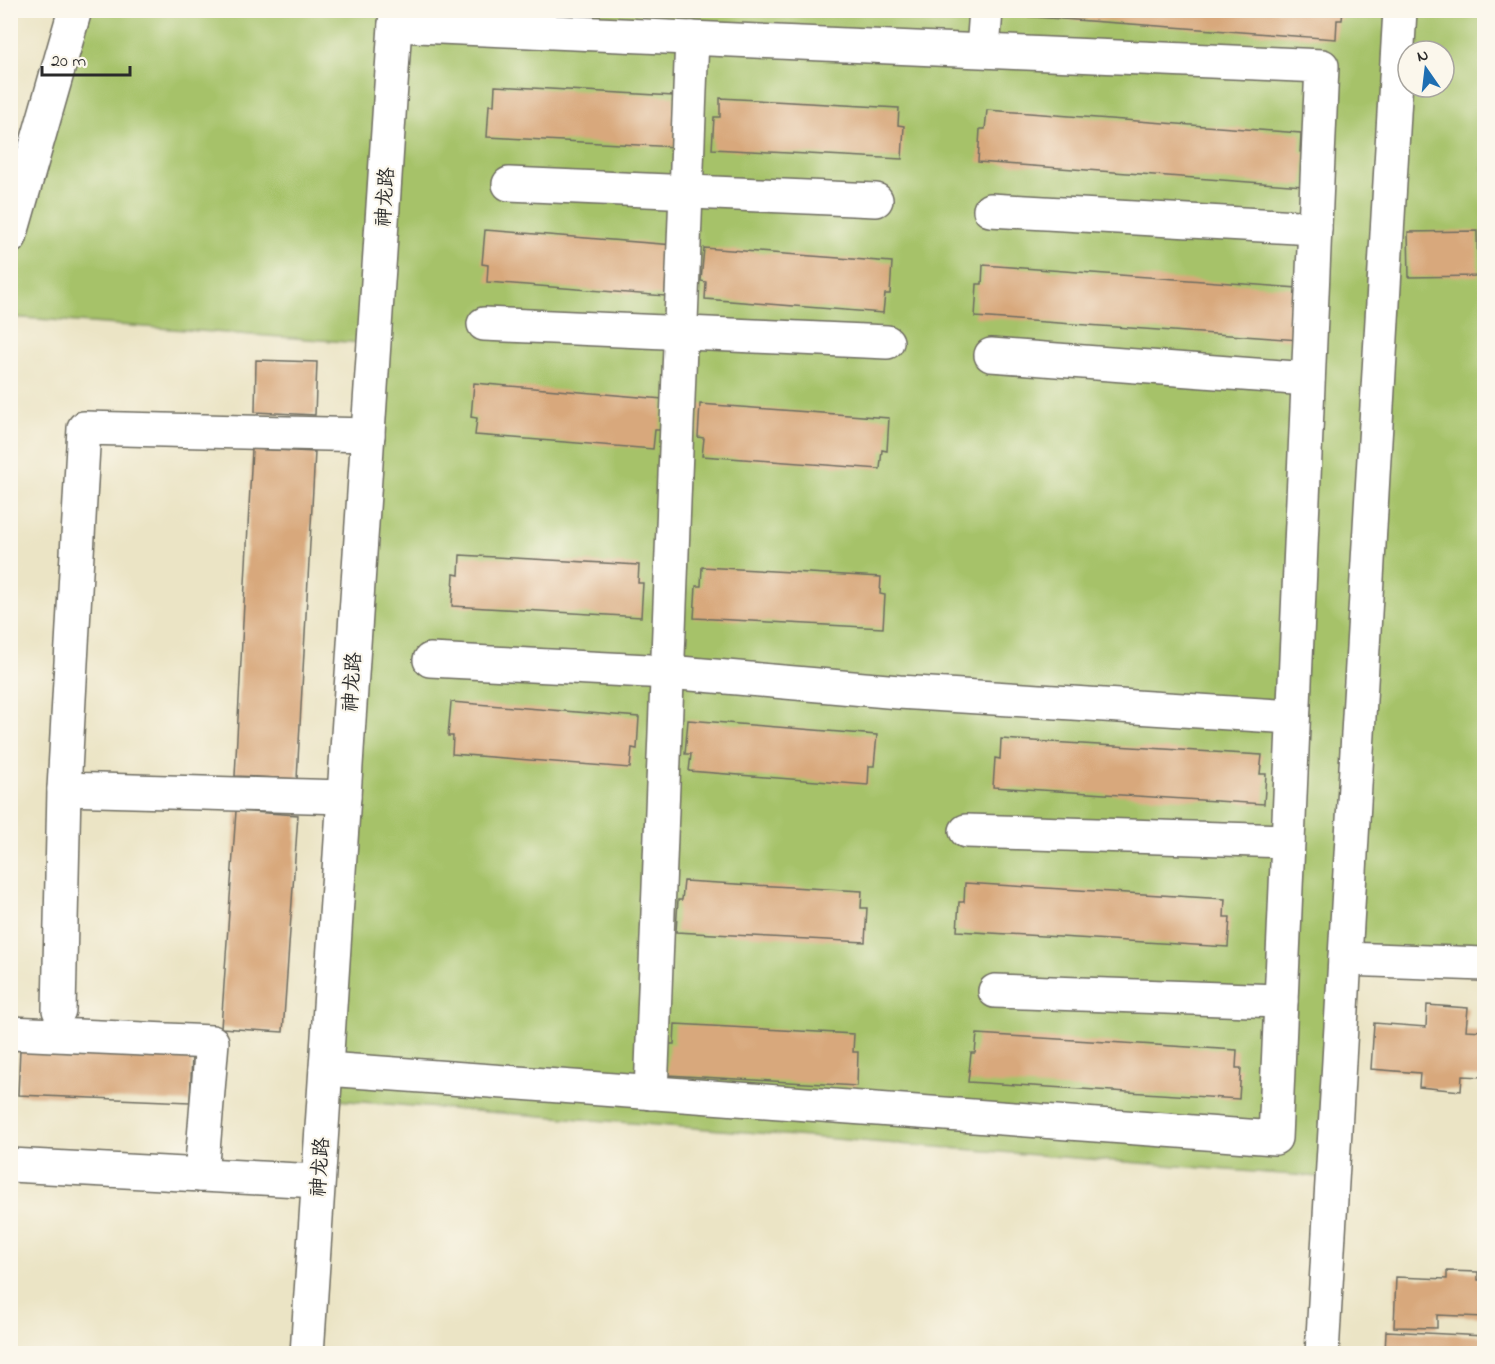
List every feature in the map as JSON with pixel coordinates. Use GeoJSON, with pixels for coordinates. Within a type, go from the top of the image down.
{"type":"FeatureCollection","features":[{"type":"Feature","properties":{"kind":"street"},"geometry":{"type":"LineString","coordinates":[[10,237],[75,10]]}},
{"type":"Feature","properties":{"kind":"street"},"geometry":{"type":"LineString","coordinates":[[983,51],[986,10]]}},
{"type":"Feature","properties":{"kind":"street"},"geometry":{"type":"LineString","coordinates":[[1322,1353],[1400,10]]}},
{"type":"Feature","properties":{"kind":"street"},"geometry":{"type":"LineString","coordinates":[[326,1069],[1275,1138],[1322,66],[692,38],[396,18]]}},
{"type":"Feature","properties":{"kind":"street","name":"神龙路"},"geometry":{"type":"LineString","coordinates":[[307,1353],[396,18]]}},
{"type":"Feature","properties":{"kind":"street"},"geometry":{"type":"LineString","coordinates":[[651,1093],[692,38]]}},
{"type":"Feature","properties":{"kind":"street"},"geometry":{"type":"LineString","coordinates":[[508,184],[876,200]]}},
{"type":"Feature","properties":{"kind":"street"},"geometry":{"type":"LineString","coordinates":[[990,210],[1315,228]]}},
{"type":"Feature","properties":{"kind":"street"},"geometry":{"type":"LineString","coordinates":[[484,324],[887,342]]}},
{"type":"Feature","properties":{"kind":"street"},"geometry":{"type":"LineString","coordinates":[[992,355],[1308,379]]}},
{"type":"Feature","properties":{"kind":"street"},"geometry":{"type":"LineString","coordinates":[[59,1010],[64,789],[84,428],[368,435]]}},
{"type":"Feature","properties":{"kind":"street"},"geometry":{"type":"LineString","coordinates":[[430,660],[668,672],[899,692],[1293,717]]}},
{"type":"Feature","properties":{"kind":"street"},"geometry":{"type":"LineString","coordinates":[[64,789],[344,797]]}},
{"type":"Feature","properties":{"kind":"street"},"geometry":{"type":"LineString","coordinates":[[966,831],[1288,841]]}},
{"type":"Feature","properties":{"kind":"street"},"geometry":{"type":"LineString","coordinates":[[1345,959],[1485,964]]}},
{"type":"Feature","properties":{"kind":"street"},"geometry":{"type":"LineString","coordinates":[[995,991],[1281,1001]]}},
{"type":"Feature","properties":{"kind":"street"},"geometry":{"type":"LineString","coordinates":[[10,1033],[212,1042],[201,1175]]}},
{"type":"Feature","properties":{"kind":"street"},"geometry":{"type":"LineString","coordinates":[[10,1165],[318,1181]]}},
{"type":"Feature","properties":{"kind":"green space"},"geometry":{"type":"Polygon","coordinates":[[[75,11],[1484,11],[1484,964],[1345,959],[1332,1178],[324,1099],[374,344],[11,317],[11,237],[75,11]]]}},
{"type":"Feature","properties":{"kind":"building"},"geometry":{"type":"Polygon","coordinates":[[[1022,10],[1343,10],[1342,20],[1337,20],[1336,39],[1021,16],[1022,10]]]}},
{"type":"Feature","properties":{"kind":"building"},"geometry":{"type":"Polygon","coordinates":[[[495,86],[674,96],[676,147],[487,137],[489,105],[494,105],[495,86]]]}},
{"type":"Feature","properties":{"kind":"building"},"geometry":{"type":"Polygon","coordinates":[[[720,98],[899,108],[898,125],[904,126],[902,159],[712,149],[714,117],[720,117],[720,98]]]}},
{"type":"Feature","properties":{"kind":"building"},"geometry":{"type":"Polygon","coordinates":[[[987,110],[1301,133],[1300,152],[1305,153],[1303,186],[978,162],[980,129],[985,129],[987,110]]]}},
{"type":"Feature","properties":{"kind":"building"},"geometry":{"type":"Polygon","coordinates":[[[485,230],[674,245],[666,276],[665,296],[487,282],[488,265],[482,264],[485,230]]]}},
{"type":"Feature","properties":{"kind":"building"},"geometry":{"type":"Polygon","coordinates":[[[1477,231],[1478,276],[1409,277],[1408,232],[1477,231]]]}},
{"type":"Feature","properties":{"kind":"building"},"geometry":{"type":"Polygon","coordinates":[[[704,248],[892,262],[890,294],[885,294],[883,313],[705,299],[706,282],[701,281],[704,248]]]}},
{"type":"Feature","properties":{"kind":"building"},"geometry":{"type":"Polygon","coordinates":[[[983,265],[1298,288],[1300,340],[975,317],[977,284],[982,284],[983,265]]]}},
{"type":"Feature","properties":{"kind":"building"},"geometry":{"type":"Polygon","coordinates":[[[256,360],[317,362],[315,415],[255,412],[256,360]]]}},
{"type":"Feature","properties":{"kind":"building"},"geometry":{"type":"Polygon","coordinates":[[[474,383],[663,399],[660,430],[655,430],[653,449],[475,435],[477,418],[471,417],[474,383]]]}},
{"type":"Feature","properties":{"kind":"building"},"geometry":{"type":"Polygon","coordinates":[[[700,404],[889,418],[887,451],[882,450],[880,469],[702,456],[704,438],[698,437],[700,404]]]}},
{"type":"Feature","properties":{"kind":"building"},"geometry":{"type":"Polygon","coordinates":[[[252,449],[315,452],[297,779],[235,776],[252,449]]]}},
{"type":"Feature","properties":{"kind":"building"},"geometry":{"type":"Polygon","coordinates":[[[460,555],[639,565],[638,583],[643,583],[641,617],[452,606],[454,574],[459,575],[460,555]]]}},
{"type":"Feature","properties":{"kind":"building"},"geometry":{"type":"Polygon","coordinates":[[[702,567],[881,577],[880,594],[885,595],[883,628],[694,618],[696,586],[701,586],[702,567]]]}},
{"type":"Feature","properties":{"kind":"building"},"geometry":{"type":"Polygon","coordinates":[[[451,702],[639,717],[637,749],[632,748],[630,768],[452,754],[453,736],[448,736],[451,702]]]}},
{"type":"Feature","properties":{"kind":"building"},"geometry":{"type":"Polygon","coordinates":[[[688,720],[877,735],[874,766],[869,766],[868,785],[689,771],[691,754],[685,754],[688,720]]]}},
{"type":"Feature","properties":{"kind":"building"},"geometry":{"type":"Polygon","coordinates":[[[1001,739],[1262,755],[1260,774],[1266,774],[1264,804],[993,787],[995,758],[1000,759],[1001,739]]]}},
{"type":"Feature","properties":{"kind":"building"},"geometry":{"type":"Polygon","coordinates":[[[236,811],[298,815],[283,1032],[221,1028],[236,811]]]}},
{"type":"Feature","properties":{"kind":"building"},"geometry":{"type":"Polygon","coordinates":[[[684,881],[862,891],[861,908],[867,908],[865,942],[676,932],[678,900],[682,900],[684,881]]]}},
{"type":"Feature","properties":{"kind":"building"},"geometry":{"type":"Polygon","coordinates":[[[965,883],[1225,899],[1224,917],[1230,917],[1228,947],[957,931],[959,902],[964,902],[965,883]]]}},
{"type":"Feature","properties":{"kind":"building"},"geometry":{"type":"Polygon","coordinates":[[[1427,1005],[1468,1008],[1466,1030],[1484,1031],[1484,1077],[1462,1076],[1461,1091],[1419,1087],[1420,1073],[1371,1069],[1374,1023],[1426,1027],[1427,1005]]]}},
{"type":"Feature","properties":{"kind":"building"},"geometry":{"type":"Polygon","coordinates":[[[675,1024],[854,1034],[853,1052],[858,1052],[857,1086],[667,1075],[669,1044],[674,1044],[675,1024]]]}},
{"type":"Feature","properties":{"kind":"building"},"geometry":{"type":"Polygon","coordinates":[[[977,1034],[1237,1050],[1236,1068],[1241,1068],[1239,1099],[968,1082],[971,1053],[975,1053],[977,1034]]]}},
{"type":"Feature","properties":{"kind":"building"},"geometry":{"type":"Polygon","coordinates":[[[20,1049],[192,1056],[190,1102],[18,1095],[20,1049]]]}},
{"type":"Feature","properties":{"kind":"building"},"geometry":{"type":"Polygon","coordinates":[[[1447,1271],[1478,1272],[1478,1280],[1484,1280],[1484,1317],[1437,1315],[1437,1328],[1394,1327],[1396,1277],[1447,1279],[1447,1271]]]}},
{"type":"Feature","properties":{"kind":"building"},"geometry":{"type":"Polygon","coordinates":[[[1386,1331],[1484,1336],[1484,1354],[1385,1354],[1386,1331]]]}}]}
